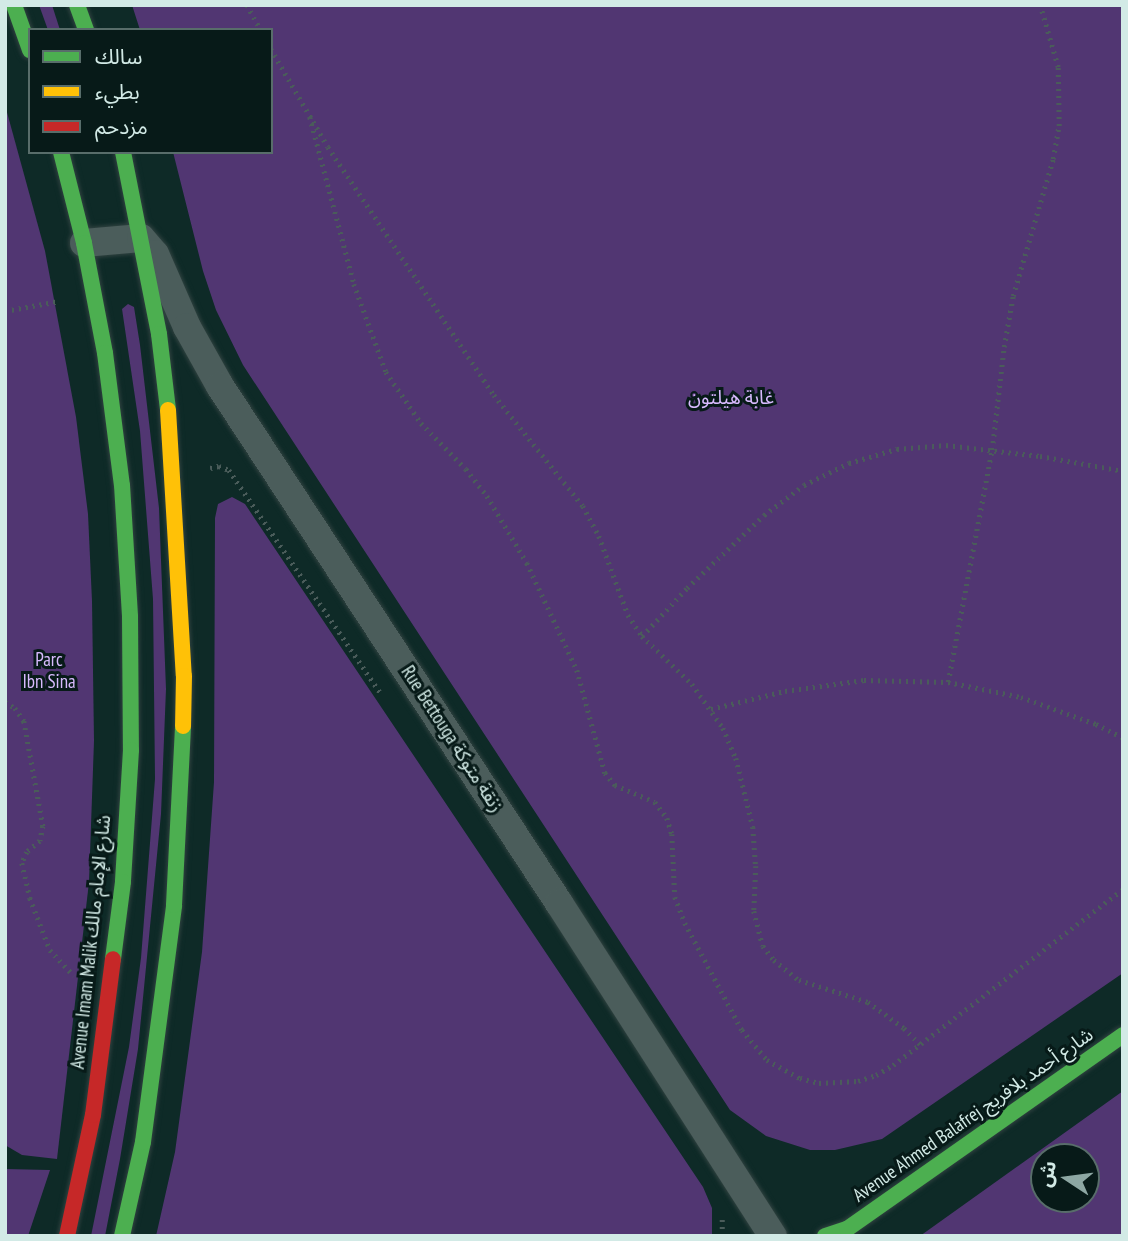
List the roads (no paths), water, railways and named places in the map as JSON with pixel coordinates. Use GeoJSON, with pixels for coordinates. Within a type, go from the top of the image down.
{"type":"FeatureCollection","features":[{"type":"Feature","properties":{"kind":"main road"},"geometry":{"type":"LineString","coordinates":[[14,5],[28,44]]}},
{"type":"Feature","properties":{"kind":"main road"},"geometry":{"type":"LineString","coordinates":[[77,5],[85,28]]}},
{"type":"Feature","properties":{"kind":"main road","name":"Avenue Imam Malik شارع الإمام مالك"},"geometry":{"type":"LineString","coordinates":[[62,154],[84,243],[105,353],[122,485],[130,617],[128,790],[123,882],[93,1115],[67,1236]]}},
{"type":"Feature","properties":{"kind":"main road"},"geometry":{"type":"LineString","coordinates":[[122,1236],[143,1142],[173,918],[182,790],[184,676],[181,561],[173,447],[159,334],[123,154]]}},
{"type":"Feature","properties":{"kind":"main road","name":"Avenue Ahmed Balafrej شارع أحمد بلافريج"},"geometry":{"type":"LineString","coordinates":[[825,1236],[845,1232],[1123,1035]]}},
{"type":"Feature","properties":{"kind":"street"},"geometry":{"type":"LineString","coordinates":[[84,243],[141,238]]}},
{"type":"Feature","properties":{"kind":"street","name":"Rue Bettouga زنقة متوكة"},"geometry":{"type":"LineString","coordinates":[[141,238],[160,264],[187,327],[220,386],[559,902],[773,1236]]}},
{"type":"Feature","properties":{"kind":"park label","name":"غابة هيلتون"},"geometry":{"type":"Point","coordinates":[731,398]}},
{"type":"Feature","properties":{"kind":"park label","name":"Parc Ibn Sina"},"geometry":{"type":"Point","coordinates":[49,671]}}]}
